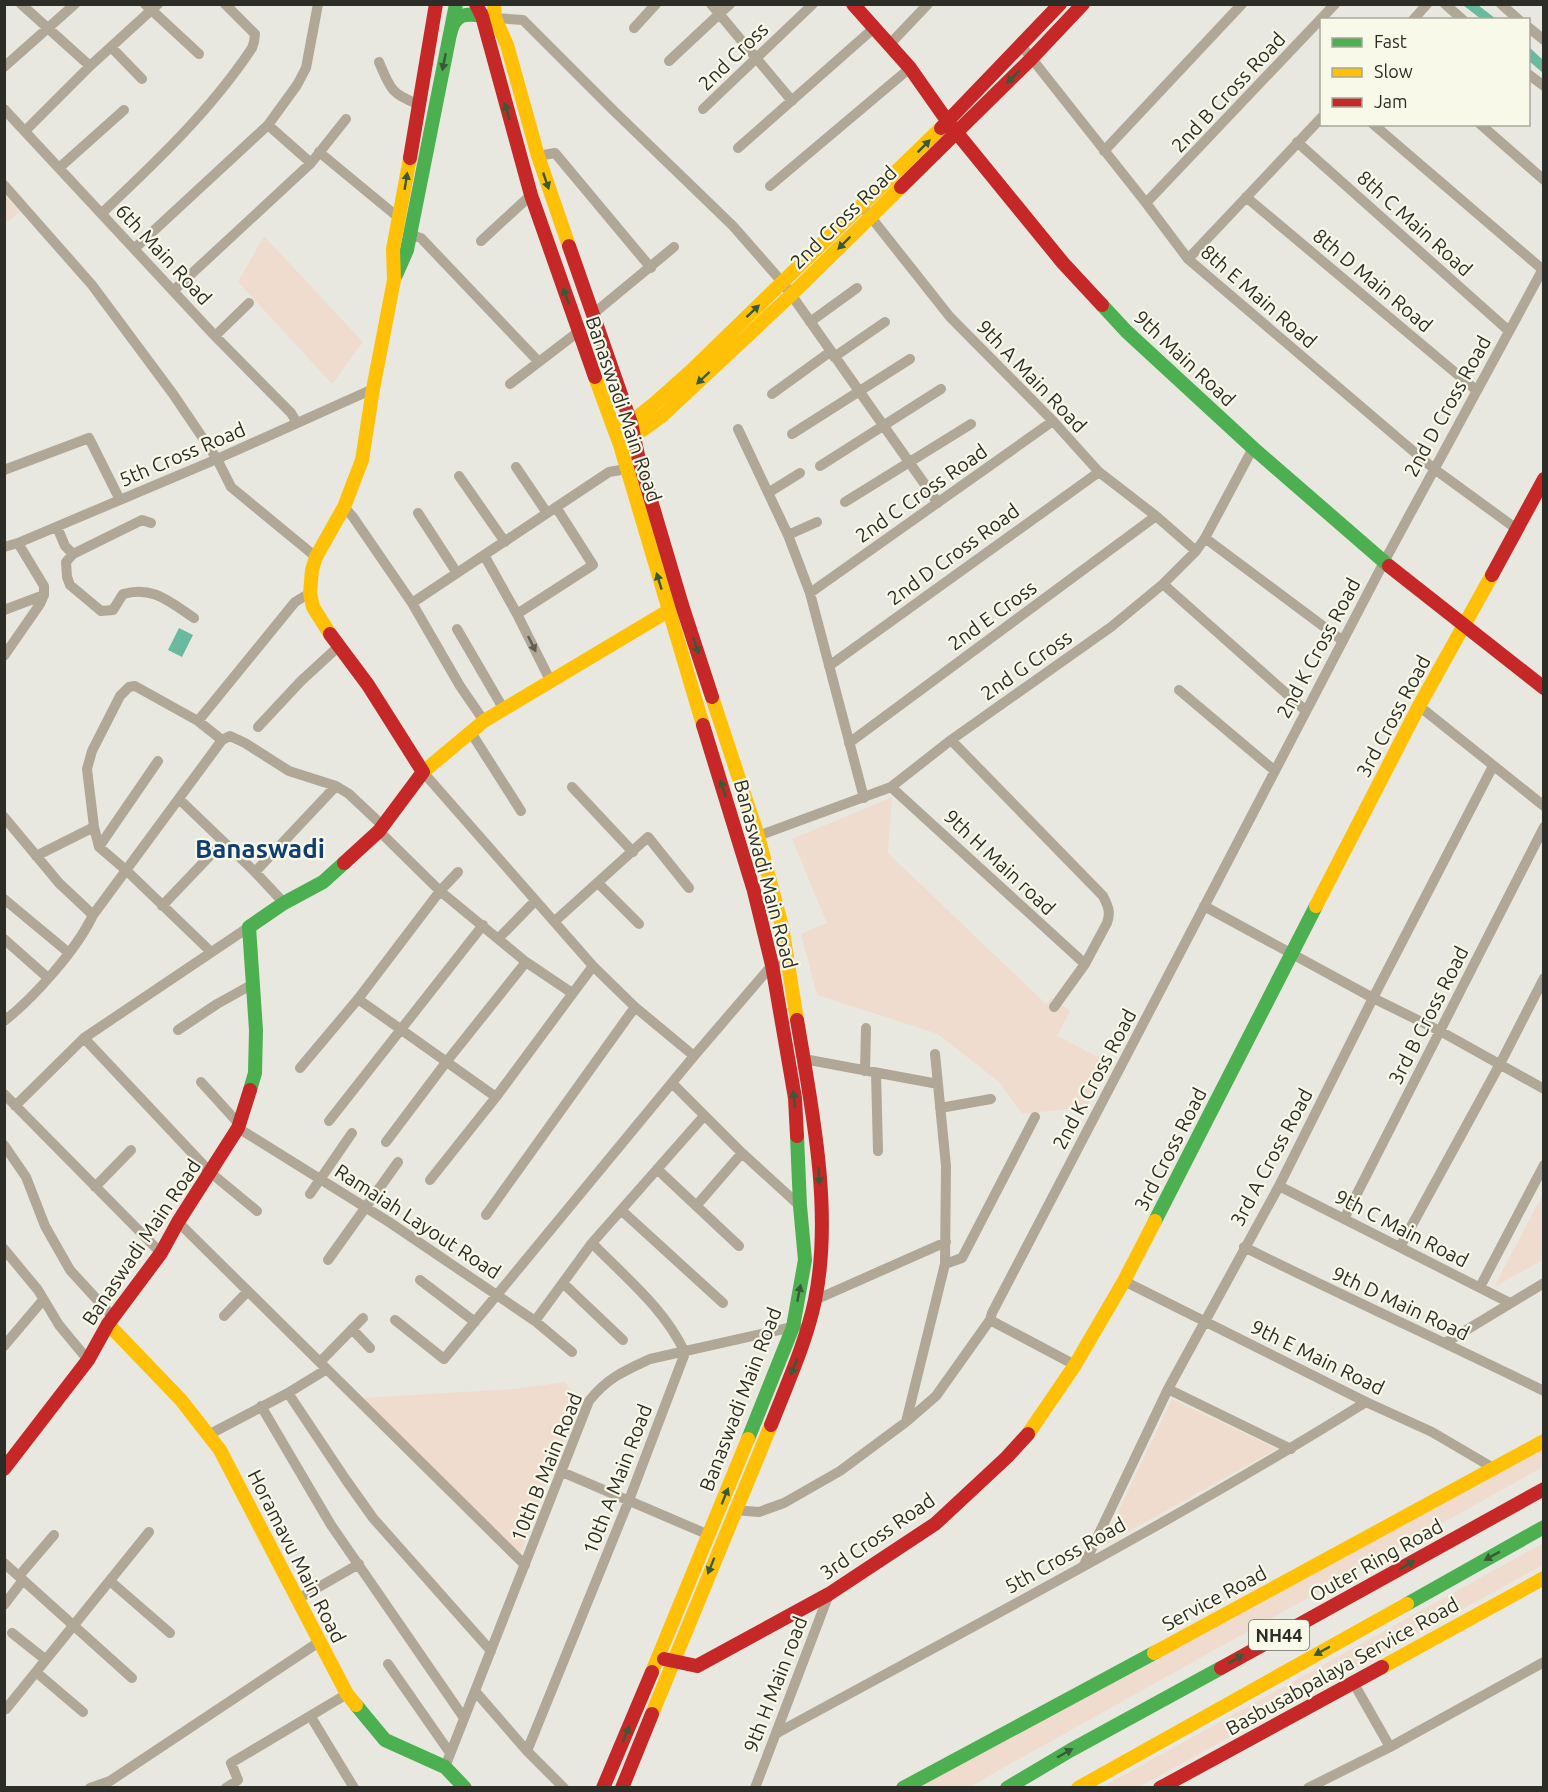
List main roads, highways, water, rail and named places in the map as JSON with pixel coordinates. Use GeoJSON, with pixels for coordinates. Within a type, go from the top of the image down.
{"type":"FeatureCollection","features":[{"type":"Feature","properties":{"kind":"main road"},"geometry":{"type":"LineString","coordinates":[[394,280],[393,249],[436,4]]}},
{"type":"Feature","properties":{"kind":"main road"},"geometry":{"type":"LineString","coordinates":[[456,4],[411,235],[394,280],[362,460],[344,507],[316,557],[312,570],[310,593],[313,607],[338,647],[368,685],[423,772],[470,731],[503,708],[668,611]]}},
{"type":"Feature","properties":{"kind":"main road","name":"9th Main Road"},"geometry":{"type":"LineString","coordinates":[[854,4],[910,68],[952,128],[1063,263],[1126,331],[1253,448],[1384,562],[1462,625],[1542,682]]}},
{"type":"Feature","properties":{"kind":"main road","name":"2nd Cross Road"},"geometry":{"type":"LineString","coordinates":[[952,128],[1021,45],[1060,4]]}},
{"type":"Feature","properties":{"kind":"main road","name":"2nd Cross Road"},"geometry":{"type":"LineString","coordinates":[[618,439],[634,438],[663,415],[790,296],[867,211],[952,128],[1031,58],[1083,4]]}},
{"type":"Feature","properties":{"kind":"main road"},"geometry":{"type":"LineString","coordinates":[[450,35],[454,20],[462,15],[487,11]]}},
{"type":"Feature","properties":{"kind":"main road","name":"Banaswadi Main Road"},"geometry":{"type":"LineString","coordinates":[[487,11],[507,45],[538,156],[631,423],[639,460],[682,605],[758,836],[782,926],[817,1141],[821,1260],[809,1323],[795,1365],[622,1788]]}},
{"type":"Feature","properties":{"kind":"main road","name":"Banaswadi Main Road"},"geometry":{"type":"LineString","coordinates":[[487,11],[531,195],[618,439],[754,891],[772,965],[795,1098],[805,1260],[793,1327],[603,1788]]}},
{"type":"Feature","properties":{"kind":"main road","name":"2nd Cross Road"},"geometry":{"type":"LineString","coordinates":[[618,439],[631,423],[656,403],[783,283],[867,211]]}},
{"type":"Feature","properties":{"kind":"main road","name":"3rd Cross Road"},"geometry":{"type":"LineString","coordinates":[[658,1657],[697,1666],[829,1594],[935,1524],[1007,1457],[1034,1426],[1075,1365],[1124,1281],[1419,706],[1462,625],[1518,530],[1544,478]]}},
{"type":"Feature","properties":{"kind":"main road","name":"Banaswadi Main Road"},"geometry":{"type":"LineString","coordinates":[[4,1469],[88,1360],[110,1320],[161,1253],[239,1126],[255,1073],[256,1030],[249,927],[284,903],[323,882],[381,829],[423,772]]}},
{"type":"Feature","properties":{"kind":"main road","name":"Horamavu Main Road"},"geometry":{"type":"LineString","coordinates":[[110,1320],[210,1434],[226,1460],[347,1694],[385,1740],[445,1767],[465,1788]]}},
{"type":"Feature","properties":{"kind":"main road","name":"Service Road"},"geometry":{"type":"LineString","coordinates":[[903,1788],[1544,1441]]}},
{"type":"Feature","properties":{"kind":"main road","name":"Outer Ring Road"},"geometry":{"type":"LineString","coordinates":[[1006,1788],[1544,1489]]}},
{"type":"Feature","properties":{"kind":"main road","name":"NH44"},"geometry":{"type":"LineString","coordinates":[[1078,1788],[1544,1527]]}},
{"type":"Feature","properties":{"kind":"main road","name":"Basbusabpalaya Service Road"},"geometry":{"type":"LineString","coordinates":[[1160,1788],[1544,1578]]}},
{"type":"Feature","properties":{"kind":"district","name":"Banaswadi"},"geometry":{"type":"Point","coordinates":[260,848]}}]}
